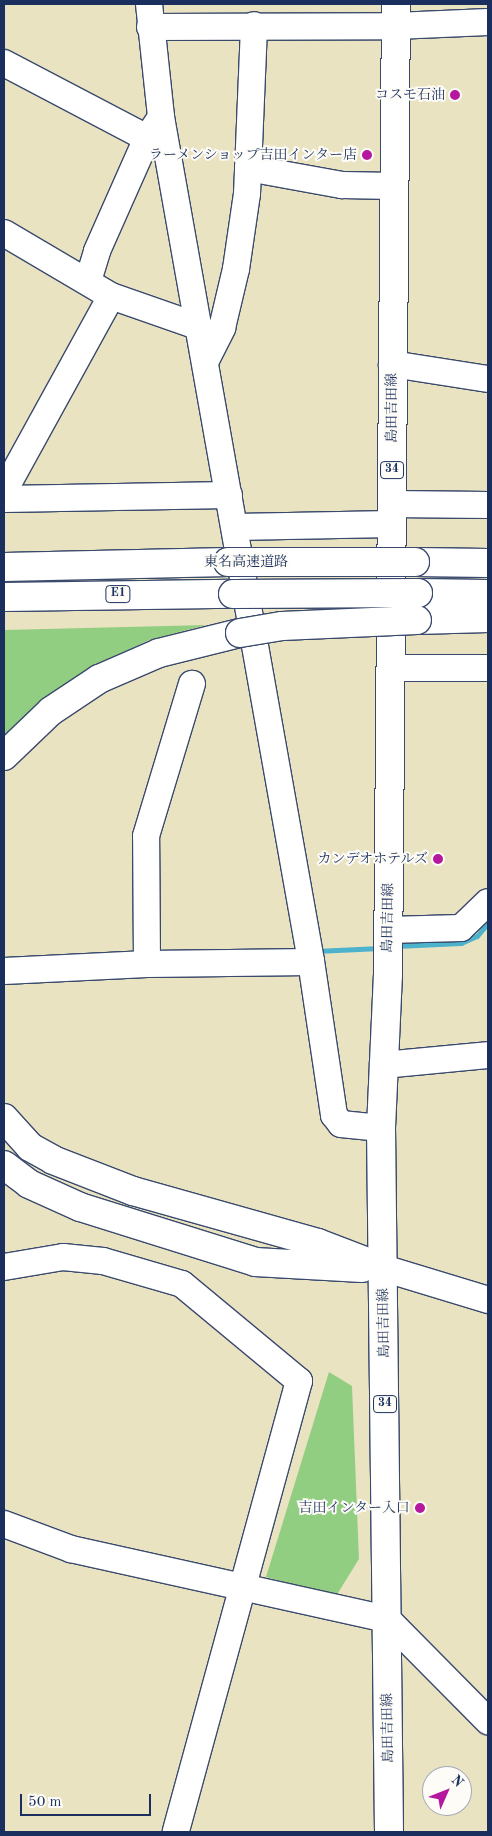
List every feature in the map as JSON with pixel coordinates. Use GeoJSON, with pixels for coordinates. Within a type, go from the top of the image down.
{"type":"FeatureCollection","features":[{"type":"Feature","properties":{"kind":"main road","name":"島田吉田線"},"geometry":{"type":"LineString","coordinates":[[389,1832],[381,1128],[388,976],[396,15]]}},
{"type":"Feature","properties":{"kind":"main road"},"geometry":{"type":"LineString","coordinates":[[4,560],[70,564]]}},
{"type":"Feature","properties":{"kind":"main road","name":"東名高速道路"},"geometry":{"type":"LineString","coordinates":[[4,567],[70,564],[228,562],[488,564]]}},
{"type":"Feature","properties":{"kind":"main road","name":"E1"},"geometry":{"type":"LineString","coordinates":[[4,598],[233,594],[488,594]]}},
{"type":"Feature","properties":{"kind":"main road"},"geometry":{"type":"LineString","coordinates":[[4,756],[51,711],[99,679],[159,653],[240,633],[282,626],[488,618]]}},
{"type":"Feature","properties":{"kind":"main road"},"geometry":{"type":"LineString","coordinates":[[4,1118],[30,1147]]}},
{"type":"Feature","properties":{"kind":"main road"},"geometry":{"type":"LineString","coordinates":[[4,1130],[53,1160],[133,1191],[318,1243],[383,1268]]}},
{"type":"Feature","properties":{"kind":"main road"},"geometry":{"type":"LineString","coordinates":[[4,1165],[28,1184],[80,1207],[255,1262],[383,1268]]}},
{"type":"Feature","properties":{"kind":"street"},"geometry":{"type":"LineString","coordinates":[[381,1128],[342,1124],[334,1115],[310,954],[200,327],[154,127],[145,12],[260,18],[396,15],[488,22]]}},
{"type":"Feature","properties":{"kind":"street"},"geometry":{"type":"LineString","coordinates":[[206,360],[222,328],[236,269],[248,168],[260,18]]}},
{"type":"Feature","properties":{"kind":"street"},"geometry":{"type":"LineString","coordinates":[[4,63],[154,127]]}},
{"type":"Feature","properties":{"kind":"street"},"geometry":{"type":"LineString","coordinates":[[88,281],[97,251],[154,127]]}},
{"type":"Feature","properties":{"kind":"street"},"geometry":{"type":"LineString","coordinates":[[248,168],[342,185],[394,186]]}},
{"type":"Feature","properties":{"kind":"street"},"geometry":{"type":"LineString","coordinates":[[4,233],[111,296],[200,327]]}},
{"type":"Feature","properties":{"kind":"street"},"geometry":{"type":"LineString","coordinates":[[4,491],[111,296]]}},
{"type":"Feature","properties":{"kind":"street"},"geometry":{"type":"LineString","coordinates":[[392,364],[488,379]]}},
{"type":"Feature","properties":{"kind":"street"},"geometry":{"type":"LineString","coordinates":[[4,499],[229,496]]}},
{"type":"Feature","properties":{"kind":"street"},"geometry":{"type":"LineString","coordinates":[[235,527],[488,505]]}},
{"type":"Feature","properties":{"kind":"street"},"geometry":{"type":"LineString","coordinates":[[390,668],[488,668]]}},
{"type":"Feature","properties":{"kind":"street"},"geometry":{"type":"LineString","coordinates":[[147,957],[146,836],[192,684]]}},
{"type":"Feature","properties":{"kind":"street"},"geometry":{"type":"LineString","coordinates":[[388,933],[461,928],[488,902]]}},
{"type":"Feature","properties":{"kind":"street"},"geometry":{"type":"LineString","coordinates":[[4,971],[147,957],[310,954]]}},
{"type":"Feature","properties":{"kind":"street"},"geometry":{"type":"LineString","coordinates":[[383,1064],[488,1055]]}},
{"type":"Feature","properties":{"kind":"street"},"geometry":{"type":"LineString","coordinates":[[4,1267],[63,1257],[103,1261],[182,1284],[299,1381],[176,1832]]}},
{"type":"Feature","properties":{"kind":"street"},"geometry":{"type":"LineString","coordinates":[[383,1268],[488,1300]]}},
{"type":"Feature","properties":{"kind":"street"},"geometry":{"type":"LineString","coordinates":[[4,1524],[71,1549],[244,1585],[388,1619],[488,1720]]}},
{"type":"Feature","properties":{"kind":"green space"},"geometry":{"type":"Polygon","coordinates":[[[206,625],[149,640],[87,671],[28,714],[4,737],[4,630],[206,625]]]}},
{"type":"Feature","properties":{"kind":"green space"},"geometry":{"type":"Polygon","coordinates":[[[329,1372],[352,1386],[359,1559],[336,1596],[266,1577],[329,1372]]]}},
{"type":"Feature","properties":{"kind":"waterway"},"geometry":{"type":"LineString","coordinates":[[396,946],[461,943],[477,936],[488,923]]}},
{"type":"Feature","properties":{"kind":"waterway"},"geometry":{"type":"LineString","coordinates":[[316,951],[380,948]]}},
{"type":"Feature","properties":{"kind":"place","name":"コスモ石油"},"geometry":{"type":"Point","coordinates":[455,95]}},
{"type":"Feature","properties":{"kind":"place","name":"ラーメンショップ吉田インター店"},"geometry":{"type":"Point","coordinates":[367,155]}},
{"type":"Feature","properties":{"kind":"place","name":"カンデオホテルズ"},"geometry":{"type":"Point","coordinates":[438,859]}},
{"type":"Feature","properties":{"kind":"place","name":"吉田インター入口"},"geometry":{"type":"Point","coordinates":[420,1508]}}]}
